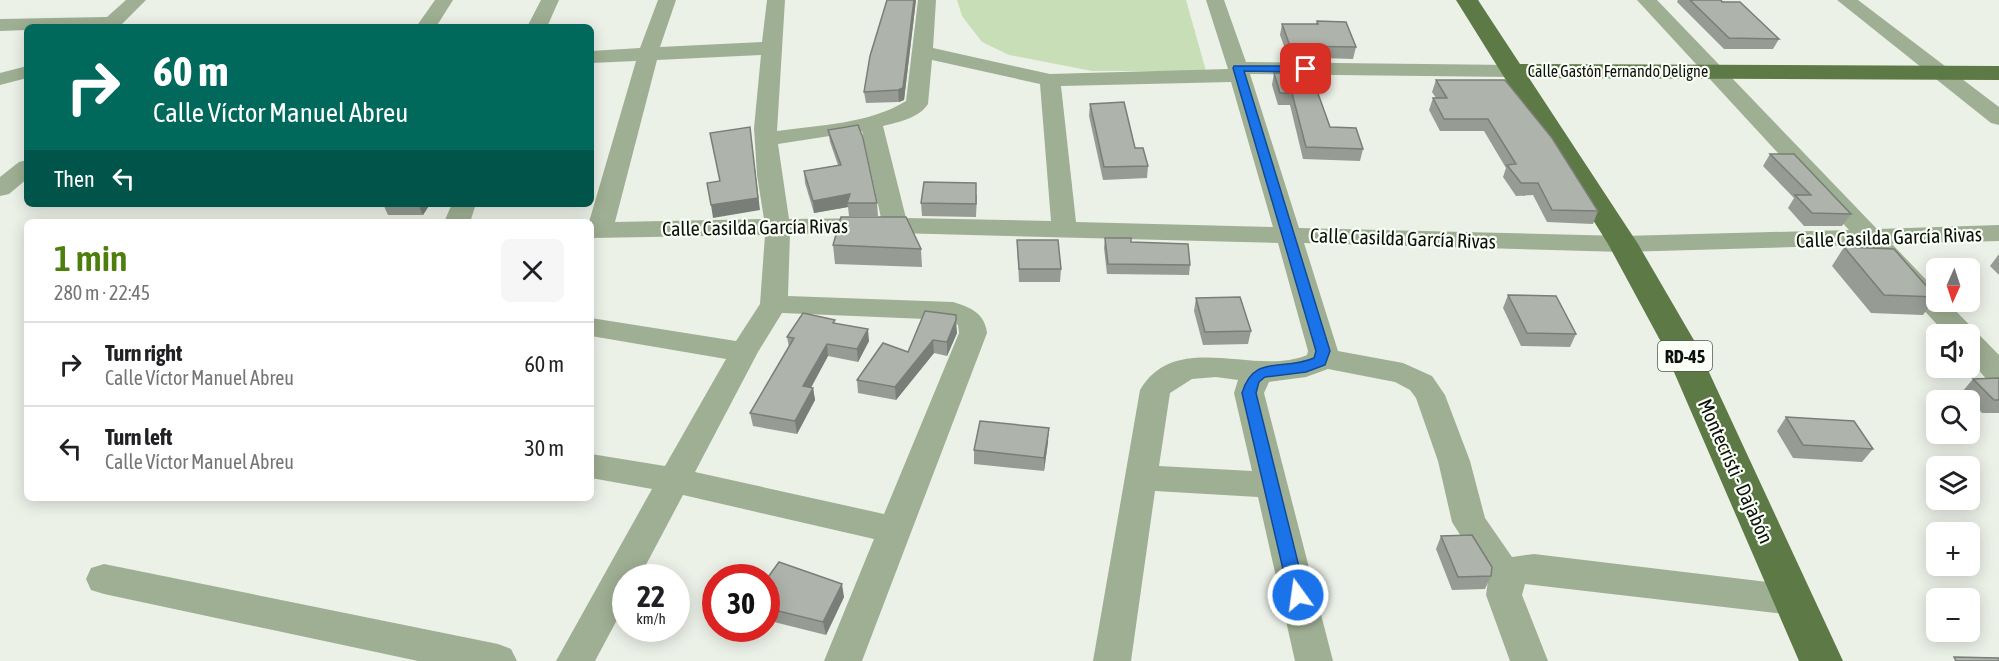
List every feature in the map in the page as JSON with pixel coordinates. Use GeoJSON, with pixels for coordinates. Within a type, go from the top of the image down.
{"type":"FeatureCollection","features":[{"type":"Feature","properties":{"kind":"main road","name":"RD-45"},"geometry":{"type":"LineString","coordinates":[[1467,0],[1511,71]]}},
{"type":"Feature","properties":{"kind":"main road","name":"Calle Gastón Fernando Deligne"},"geometry":{"type":"LineString","coordinates":[[1511,71],[1999,73]]}},
{"type":"Feature","properties":{"kind":"main road","name":"Montecristi - Dajabón"},"geometry":{"type":"LineString","coordinates":[[1511,71],[1623,244],[1678,342],[1821,661]]}},
{"type":"Feature","properties":{"kind":"street"},"geometry":{"type":"LineString","coordinates":[[111,24],[137,0]]}},
{"type":"Feature","properties":{"kind":"street"},"geometry":{"type":"LineString","coordinates":[[428,24],[444,0]]}},
{"type":"Feature","properties":{"kind":"street"},"geometry":{"type":"LineString","coordinates":[[538,24],[550,0]]}},
{"type":"Feature","properties":{"kind":"street"},"geometry":{"type":"LineString","coordinates":[[595,230],[666,0]]}},
{"type":"Feature","properties":{"kind":"street"},"geometry":{"type":"LineString","coordinates":[[575,661],[744,352],[774,304],[778,226],[769,176],[765,128],[776,0]]}},
{"type":"Feature","properties":{"kind":"street"},"geometry":{"type":"LineString","coordinates":[[767,139],[871,122],[910,110],[917,104],[924,52],[927,0]]}},
{"type":"Feature","properties":{"kind":"street"},"geometry":{"type":"LineString","coordinates":[[1112,661],[1155,390],[1173,374],[1197,368],[1220,367],[1261,373],[1306,367],[1320,361],[1323,351],[1215,0]]}},
{"type":"Feature","properties":{"kind":"street"},"geometry":{"type":"LineString","coordinates":[[1646,0],[1953,324]]}},
{"type":"Feature","properties":{"kind":"street"},"geometry":{"type":"LineString","coordinates":[[1846,0],[1999,118]]}},
{"type":"Feature","properties":{"kind":"street"},"geometry":{"type":"LineString","coordinates":[[0,25],[24,25]]}},
{"type":"Feature","properties":{"kind":"street"},"geometry":{"type":"LineString","coordinates":[[594,57],[772,48]]}},
{"type":"Feature","properties":{"kind":"street","name":"Calle Gastón Fernando Deligne"},"geometry":{"type":"LineString","coordinates":[[924,52],[1050,80],[1238,71],[1511,71]]}},
{"type":"Feature","properties":{"kind":"street"},"geometry":{"type":"LineString","coordinates":[[0,79],[24,73]]}},
{"type":"Feature","properties":{"kind":"street"},"geometry":{"type":"LineString","coordinates":[[1050,80],[1064,230]]}},
{"type":"Feature","properties":{"kind":"street"},"geometry":{"type":"LineString","coordinates":[[871,122],[895,225]]}},
{"type":"Feature","properties":{"kind":"street"},"geometry":{"type":"LineString","coordinates":[[0,189],[24,169]]}},
{"type":"Feature","properties":{"kind":"street","name":"Calle Casilda García Rivas"},"geometry":{"type":"LineString","coordinates":[[595,230],[895,225],[1623,244],[1999,233]]}},
{"type":"Feature","properties":{"kind":"street"},"geometry":{"type":"LineString","coordinates":[[774,304],[953,311],[968,318],[973,325],[973,333],[843,661]]}},
{"type":"Feature","properties":{"kind":"street"},"geometry":{"type":"LineString","coordinates":[[594,327],[744,352]]}},
{"type":"Feature","properties":{"kind":"street"},"geometry":{"type":"LineString","coordinates":[[1980,353],[1999,374]]}},
{"type":"Feature","properties":{"kind":"street"},"geometry":{"type":"LineString","coordinates":[[1321,358],[1403,373],[1421,382],[1430,395],[1454,461],[1468,522],[1506,578],[1504,595],[1529,661]]}},
{"type":"Feature","properties":{"kind":"street"},"geometry":{"type":"LineString","coordinates":[[1261,373],[1253,380],[1249,393],[1314,661]]}},
{"type":"Feature","properties":{"kind":"street"},"geometry":{"type":"LineString","coordinates":[[594,467],[674,480],[894,530]]}},
{"type":"Feature","properties":{"kind":"street"},"geometry":{"type":"LineString","coordinates":[[1141,478],[1271,485]]}},
{"type":"Feature","properties":{"kind":"street"},"geometry":{"type":"LineString","coordinates":[[1506,578],[1518,570],[1534,569],[1793,600]]}},
{"type":"Feature","properties":{"kind":"street"},"geometry":{"type":"LineString","coordinates":[[104,579],[498,661]]}},
{"type":"Feature","properties":{"kind":"green space"},"geometry":{"type":"Polygon","coordinates":[[[957,0],[1186,0],[1206,71],[1092,71],[1009,55],[982,42],[962,16],[957,0]]]}},
{"type":"Feature","properties":{"kind":"building"},"geometry":{"type":"Polygon","coordinates":[[[887,0],[914,0],[903,88],[864,92],[870,56],[887,0]]]}},
{"type":"Feature","properties":{"kind":"building"},"geometry":{"type":"Polygon","coordinates":[[[1690,0],[1740,2],[1779,39],[1729,38],[1690,0]]]}},
{"type":"Feature","properties":{"kind":"building"},"geometry":{"type":"Polygon","coordinates":[[[1317,21],[1346,22],[1356,47],[1290,46],[1282,24],[1318,24],[1317,21]]]}},
{"type":"Feature","properties":{"kind":"building"},"geometry":{"type":"Polygon","coordinates":[[[1274,73],[1311,74],[1330,127],[1356,128],[1363,149],[1306,147],[1292,93],[1280,93],[1274,73]]]}},
{"type":"Feature","properties":{"kind":"building"},"geometry":{"type":"Polygon","coordinates":[[[1436,80],[1505,80],[1552,138],[1598,211],[1552,210],[1538,183],[1521,183],[1507,165],[1516,164],[1488,119],[1444,119],[1433,98],[1447,98],[1436,80]]]}},
{"type":"Feature","properties":{"kind":"building"},"geometry":{"type":"Polygon","coordinates":[[[1124,102],[1135,148],[1143,148],[1148,166],[1104,167],[1090,104],[1124,102]]]}},
{"type":"Feature","properties":{"kind":"building"},"geometry":{"type":"Polygon","coordinates":[[[858,125],[877,203],[847,203],[850,194],[813,201],[804,171],[841,165],[828,130],[858,125]]]}},
{"type":"Feature","properties":{"kind":"building"},"geometry":{"type":"Polygon","coordinates":[[[750,127],[758,198],[711,205],[707,183],[720,181],[710,133],[750,127]]]}},
{"type":"Feature","properties":{"kind":"building"},"geometry":{"type":"Polygon","coordinates":[[[1770,154],[1794,154],[1851,214],[1812,213],[1795,195],[1811,195],[1770,154]]]}},
{"type":"Feature","properties":{"kind":"building"},"geometry":{"type":"Polygon","coordinates":[[[924,182],[976,183],[976,204],[921,203],[924,182]]]}},
{"type":"Feature","properties":{"kind":"building"},"geometry":{"type":"Polygon","coordinates":[[[841,217],[906,217],[921,249],[833,245],[841,217]]]}},
{"type":"Feature","properties":{"kind":"building"},"geometry":{"type":"Polygon","coordinates":[[[1105,238],[1131,238],[1131,242],[1188,244],[1190,265],[1108,264],[1105,238]]]}},
{"type":"Feature","properties":{"kind":"building"},"geometry":{"type":"Polygon","coordinates":[[[1017,240],[1058,240],[1061,269],[1019,269],[1017,240]]]}},
{"type":"Feature","properties":{"kind":"building"},"geometry":{"type":"Polygon","coordinates":[[[1844,247],[1894,249],[1926,286],[1926,297],[1884,295],[1844,247]]]}},
{"type":"Feature","properties":{"kind":"building"},"geometry":{"type":"Polygon","coordinates":[[[1508,295],[1556,296],[1576,334],[1527,333],[1508,295]]]}},
{"type":"Feature","properties":{"kind":"building"},"geometry":{"type":"Polygon","coordinates":[[[1240,297],[1251,331],[1205,332],[1196,298],[1240,297]]]}},
{"type":"Feature","properties":{"kind":"building"},"geometry":{"type":"Polygon","coordinates":[[[925,311],[956,315],[947,342],[933,340],[895,387],[857,380],[883,343],[908,352],[925,311]]]}},
{"type":"Feature","properties":{"kind":"building"},"geometry":{"type":"Polygon","coordinates":[[[803,313],[835,320],[833,323],[868,329],[857,349],[827,344],[803,386],[813,388],[795,421],[750,413],[794,338],[787,337],[803,313]]]}},
{"type":"Feature","properties":{"kind":"building"},"geometry":{"type":"Polygon","coordinates":[[[1999,378],[1999,400],[1994,400],[1973,379],[1999,378]]]}},
{"type":"Feature","properties":{"kind":"building"},"geometry":{"type":"Polygon","coordinates":[[[1786,417],[1854,421],[1873,449],[1803,445],[1786,417]]]}},
{"type":"Feature","properties":{"kind":"building"},"geometry":{"type":"Polygon","coordinates":[[[980,421],[1049,428],[1044,458],[974,450],[980,421]]]}},
{"type":"Feature","properties":{"kind":"building"},"geometry":{"type":"Polygon","coordinates":[[[1472,535],[1492,567],[1491,576],[1458,577],[1441,536],[1472,535]]]}},
{"type":"Feature","properties":{"kind":"building"},"geometry":{"type":"Polygon","coordinates":[[[779,562],[842,584],[823,622],[780,611],[780,564],[778,564],[779,562]]]}},
{"type":"Feature","properties":{"kind":"building"},"geometry":{"type":"Polygon","coordinates":[[[1954,657],[1999,658],[1999,661],[1956,661],[1954,657]]]}},
{"type":"Feature","properties":{"kind":"route"},"geometry":{"type":"LineString","coordinates":[[1298,595],[1249,393],[1253,380],[1261,373],[1306,367],[1320,361],[1323,351],[1238,75],[1238,68],[1306,69]]}}]}
